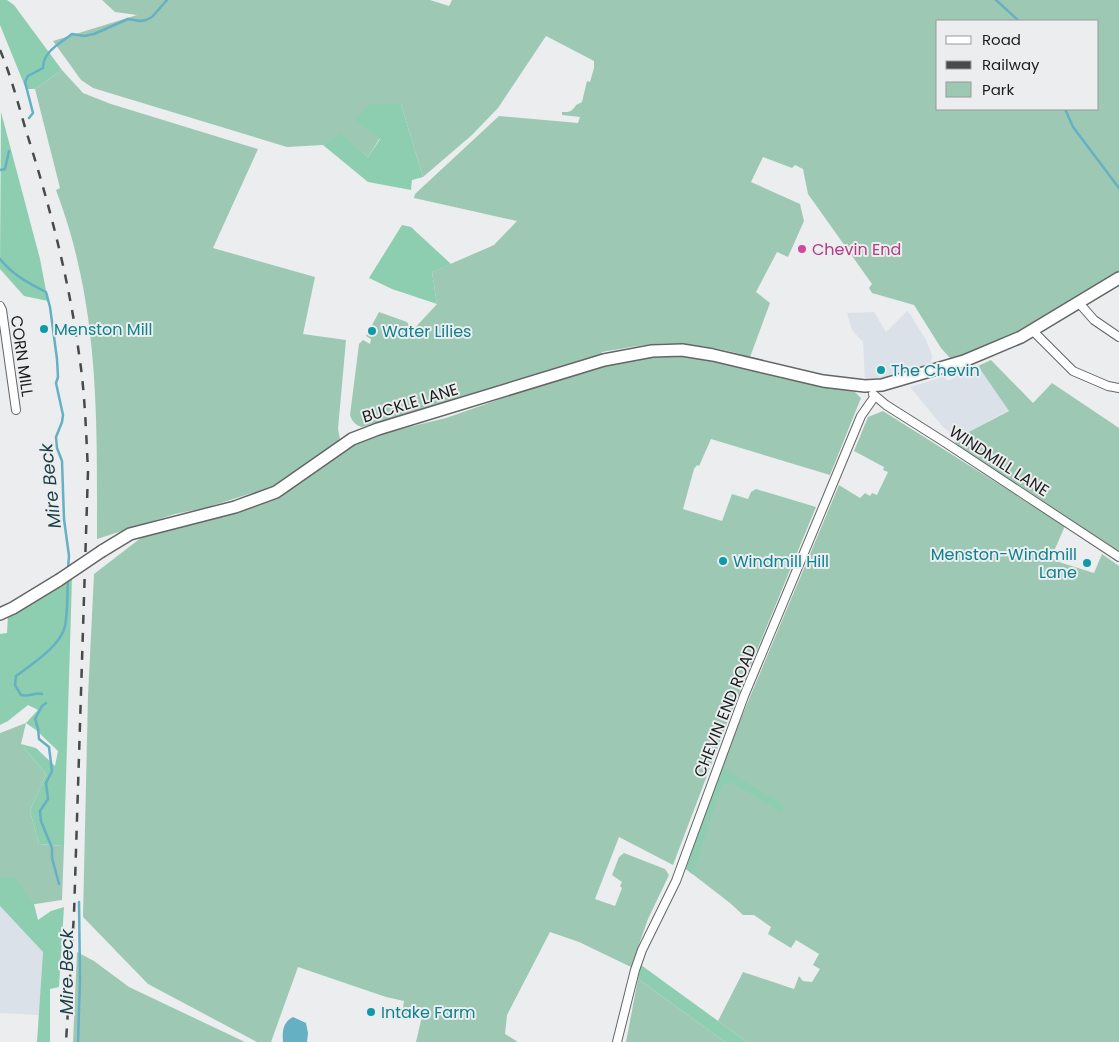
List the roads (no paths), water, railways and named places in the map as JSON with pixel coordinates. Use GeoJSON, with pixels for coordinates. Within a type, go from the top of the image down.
{"type":"FeatureCollection","features":[{"type":"Feature","properties":{"kind":"street","name":"BUCKLE LANE"},"geometry":{"type":"LineString","coordinates":[[0,614],[59,580],[130,534],[234,508],[276,492],[352,439],[378,429],[604,360],[652,351],[682,350],[713,355],[823,381],[865,386],[890,383],[940,369],[988,352],[1033,331],[1119,278]]}},
{"type":"Feature","properties":{"kind":"street"},"geometry":{"type":"LineString","coordinates":[[1079,303],[1094,320],[1119,337]]}},
{"type":"Feature","properties":{"kind":"street","name":"CORN MILL"},"geometry":{"type":"LineString","coordinates":[[0,306],[16,410]]}},
{"type":"Feature","properties":{"kind":"street"},"geometry":{"type":"LineString","coordinates":[[1033,331],[1073,371],[1108,386],[1119,388]]}},
{"type":"Feature","properties":{"kind":"street","name":"WINDMILL LANE"},"geometry":{"type":"LineString","coordinates":[[865,386],[875,396],[1119,557]]}},
{"type":"Feature","properties":{"kind":"street","name":"CHEVIN END ROAD"},"geometry":{"type":"LineString","coordinates":[[617,1042],[635,970],[642,950],[676,881],[744,696],[823,507],[862,416],[875,396]]}},
{"type":"Feature","properties":{"kind":"water"},"geometry":{"type":"Polygon","coordinates":[[[293,1017],[306,1023],[307,1042],[283,1042],[284,1027],[287,1021],[293,1017]]]}},
{"type":"Feature","properties":{"kind":"waterway","name":"Mire Beck"},"geometry":{"type":"LineString","coordinates":[[29,118],[33,113],[25,82],[28,76],[43,68],[46,57],[53,48],[72,34],[84,36],[94,34],[128,19],[146,20],[152,17],[167,0]]}},
{"type":"Feature","properties":{"kind":"waterway"},"geometry":{"type":"LineString","coordinates":[[996,0],[1018,20]]}},
{"type":"Feature","properties":{"kind":"waterway"},"geometry":{"type":"LineString","coordinates":[[1065,110],[1073,127],[1119,188]]}},
{"type":"Feature","properties":{"kind":"waterway","name":"Mire Beck"},"geometry":{"type":"LineString","coordinates":[[0,170],[5,169],[9,151]]}},
{"type":"Feature","properties":{"kind":"waterway","name":"Mire Beck"},"geometry":{"type":"LineString","coordinates":[[0,259],[21,278],[46,292],[50,307],[57,359],[58,377],[56,383],[63,415],[56,437],[57,448],[62,461],[64,519],[69,556],[68,568]]}},
{"type":"Feature","properties":{"kind":"waterway","name":"Mire Beck"},"geometry":{"type":"LineString","coordinates":[[42,694],[21,695],[15,685],[16,676],[37,661],[58,641],[65,626],[67,614],[68,579]]}},
{"type":"Feature","properties":{"kind":"waterway","name":"Mire Beck"},"geometry":{"type":"LineString","coordinates":[[46,703],[42,706],[35,719],[39,739],[49,747],[52,771],[46,783],[48,799],[40,811],[41,821],[52,848],[52,858],[59,884]]}},
{"type":"Feature","properties":{"kind":"waterway","name":"Mire Beck"},"geometry":{"type":"LineString","coordinates":[[78,1042],[80,978],[79,902]]}},
{"type":"Feature","properties":{"kind":"railway"},"geometry":{"type":"LineString","coordinates":[[0,50],[15,93],[58,244],[75,326],[85,412],[88,471],[74,914],[66,1042]]}},
{"type":"Feature","properties":{"kind":"place","name":"Chevin End"},"geometry":{"type":"Point","coordinates":[802,249]}},
{"type":"Feature","properties":{"kind":"place","name":"Menston Mill"},"geometry":{"type":"Point","coordinates":[44,329]}},
{"type":"Feature","properties":{"kind":"place","name":"Water Lilies"},"geometry":{"type":"Point","coordinates":[372,331]}},
{"type":"Feature","properties":{"kind":"place","name":"The Chevin"},"geometry":{"type":"Point","coordinates":[881,370]}},
{"type":"Feature","properties":{"kind":"place","name":"Windmill Hill"},"geometry":{"type":"Point","coordinates":[723,561]}},
{"type":"Feature","properties":{"kind":"place","name":"Menston-Windmill Lane"},"geometry":{"type":"Point","coordinates":[1087,563]}},
{"type":"Feature","properties":{"kind":"place","name":"Intake Farm"},"geometry":{"type":"Point","coordinates":[371,1012]}}]}
